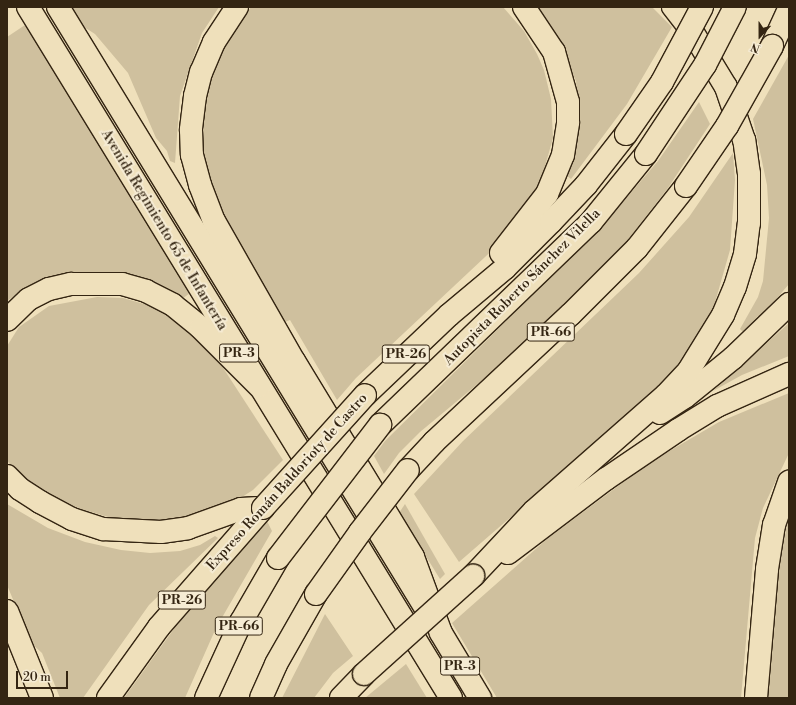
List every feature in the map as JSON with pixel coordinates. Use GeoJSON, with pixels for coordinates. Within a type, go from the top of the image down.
{"type":"FeatureCollection","features":[{"type":"Feature","properties":{"kind":"main road","name":"Avenida Regimiento 65 de Infantería"},"geometry":{"type":"LineString","coordinates":[[28,7],[451,698]]}},
{"type":"Feature","properties":{"kind":"main road","name":"Avenida Regimiento 65 de Infantería"},"geometry":{"type":"LineString","coordinates":[[58,7],[480,698]]}},
{"type":"Feature","properties":{"kind":"main road"},"geometry":{"type":"LineString","coordinates":[[237,7],[214,42],[201,72],[195,96],[191,130],[192,155],[200,185],[214,222],[294,361],[413,557],[441,633]]}},
{"type":"Feature","properties":{"kind":"main road"},"geometry":{"type":"LineString","coordinates":[[449,314],[534,212],[550,188],[563,155],[568,102],[562,75],[551,46],[524,7]]}},
{"type":"Feature","properties":{"kind":"main road"},"geometry":{"type":"LineString","coordinates":[[341,698],[364,674],[474,576],[534,511],[666,395],[689,370],[706,346],[723,316],[735,286],[745,254],[749,223],[749,174],[744,140],[733,107],[717,71],[692,30],[673,7]]}},
{"type":"Feature","properties":{"kind":"main road"},"geometry":{"type":"LineString","coordinates":[[449,314],[505,268],[552,222],[586,185],[626,134],[662,82],[702,7]]}},
{"type":"Feature","properties":{"kind":"main road","name":"Autopista Roberto Sánchez Vilella"},"geometry":{"type":"LineString","coordinates":[[206,698],[242,622],[278,558],[380,425],[591,222],[646,154],[705,65],[735,7]]}},
{"type":"Feature","properties":{"kind":"main road","name":"PR-66"},"geometry":{"type":"LineString","coordinates":[[261,698],[276,664],[316,594],[360,532],[408,470],[434,442],[571,314],[637,248],[686,186],[727,126],[772,46],[789,9]]}},
{"type":"Feature","properties":{"kind":"main road"},"geometry":{"type":"LineString","coordinates":[[7,320],[29,298],[49,289],[78,283],[122,284],[146,290],[173,305],[201,328],[259,386]]}},
{"type":"Feature","properties":{"kind":"main road"},"geometry":{"type":"LineString","coordinates":[[625,432],[685,397],[762,332],[789,304]]}},
{"type":"Feature","properties":{"kind":"main road","name":"Expreso Román Baldorioty de Castro"},"geometry":{"type":"LineString","coordinates":[[108,698],[159,626],[263,508],[365,395],[449,314]]}},
{"type":"Feature","properties":{"kind":"main road"},"geometry":{"type":"LineString","coordinates":[[474,576],[546,526],[606,479],[678,430],[717,406],[789,374]]}},
{"type":"Feature","properties":{"kind":"main road"},"geometry":{"type":"LineString","coordinates":[[7,476],[20,489],[40,502],[72,519],[103,529],[161,532],[188,528],[241,509],[263,508]]}},
{"type":"Feature","properties":{"kind":"main road"},"geometry":{"type":"LineString","coordinates":[[756,698],[767,570],[774,525],[789,482]]}},
{"type":"Feature","properties":{"kind":"main road"},"geometry":{"type":"LineString","coordinates":[[7,611],[42,698]]}},
{"type":"Feature","properties":{"kind":"shaded area"},"geometry":{"type":"Polygon","coordinates":[[[66,7],[219,7],[202,33],[180,96],[175,163],[170,161],[167,151],[156,138],[128,73],[95,34],[73,20],[66,7]]]}},
{"type":"Feature","properties":{"kind":"shaded area"},"geometry":{"type":"Polygon","coordinates":[[[251,7],[503,7],[524,31],[537,54],[544,70],[551,99],[553,138],[538,191],[501,242],[356,378],[337,400],[290,320],[285,322],[226,222],[212,191],[204,160],[201,118],[208,85],[224,44],[251,7]]]}},
{"type":"Feature","properties":{"kind":"shaded area"},"geometry":{"type":"Polygon","coordinates":[[[537,7],[652,7],[672,27],[627,104],[571,179],[566,175],[580,125],[576,81],[552,28],[537,7]]]}},
{"type":"Feature","properties":{"kind":"shaded area"},"geometry":{"type":"Polygon","coordinates":[[[28,23],[190,293],[178,302],[113,274],[91,272],[46,279],[31,285],[7,301],[7,37],[28,23]]]}},
{"type":"Feature","properties":{"kind":"shaded area"},"geometry":{"type":"Polygon","coordinates":[[[789,55],[789,284],[761,317],[758,316],[743,332],[740,329],[758,297],[763,281],[769,218],[767,185],[753,119],[789,55]]]}},
{"type":"Feature","properties":{"kind":"shaded area"},"geometry":{"type":"Polygon","coordinates":[[[699,102],[710,124],[668,188],[623,246],[589,282],[504,362],[420,432],[399,453],[384,474],[374,456],[385,441],[605,223],[658,161],[699,102]]]}},
{"type":"Feature","properties":{"kind":"shaded area"},"geometry":{"type":"Polygon","coordinates":[[[733,153],[735,180],[730,250],[714,306],[698,338],[660,388],[459,562],[414,494],[463,441],[639,273],[689,217],[733,153]]]}},
{"type":"Feature","properties":{"kind":"shaded area"},"geometry":{"type":"Polygon","coordinates":[[[97,297],[123,298],[151,306],[178,321],[216,357],[283,460],[253,490],[231,504],[175,521],[115,519],[81,509],[54,497],[26,481],[11,466],[7,460],[7,346],[19,327],[49,306],[97,297]]]}},
{"type":"Feature","properties":{"kind":"shaded area"},"geometry":{"type":"Polygon","coordinates":[[[789,323],[789,356],[742,375],[713,391],[789,323]]]}},
{"type":"Feature","properties":{"kind":"shaded area"},"geometry":{"type":"Polygon","coordinates":[[[789,393],[789,453],[763,508],[755,538],[741,698],[497,698],[452,623],[547,539],[649,463],[719,422],[789,393]]]}},
{"type":"Feature","properties":{"kind":"shaded area"},"geometry":{"type":"Polygon","coordinates":[[[7,504],[48,528],[85,542],[121,550],[150,553],[180,551],[200,545],[215,536],[218,538],[149,605],[83,698],[60,698],[42,653],[31,643],[7,585],[7,504]]]}},
{"type":"Feature","properties":{"kind":"shaded area"},"geometry":{"type":"Polygon","coordinates":[[[405,504],[445,574],[440,579],[399,513],[405,504]]]}},
{"type":"Feature","properties":{"kind":"shaded area"},"geometry":{"type":"Polygon","coordinates":[[[789,515],[789,698],[768,698],[780,560],[789,515]]]}},
{"type":"Feature","properties":{"kind":"shaded area"},"geometry":{"type":"Polygon","coordinates":[[[267,521],[272,531],[216,628],[185,698],[124,698],[176,626],[267,521]]]}},
{"type":"Feature","properties":{"kind":"shaded area"},"geometry":{"type":"Polygon","coordinates":[[[325,614],[353,656],[333,673],[314,698],[282,698],[325,614]]]}},
{"type":"Feature","properties":{"kind":"shaded area"},"geometry":{"type":"Polygon","coordinates":[[[406,664],[427,698],[365,698],[406,664]]]}}]}
